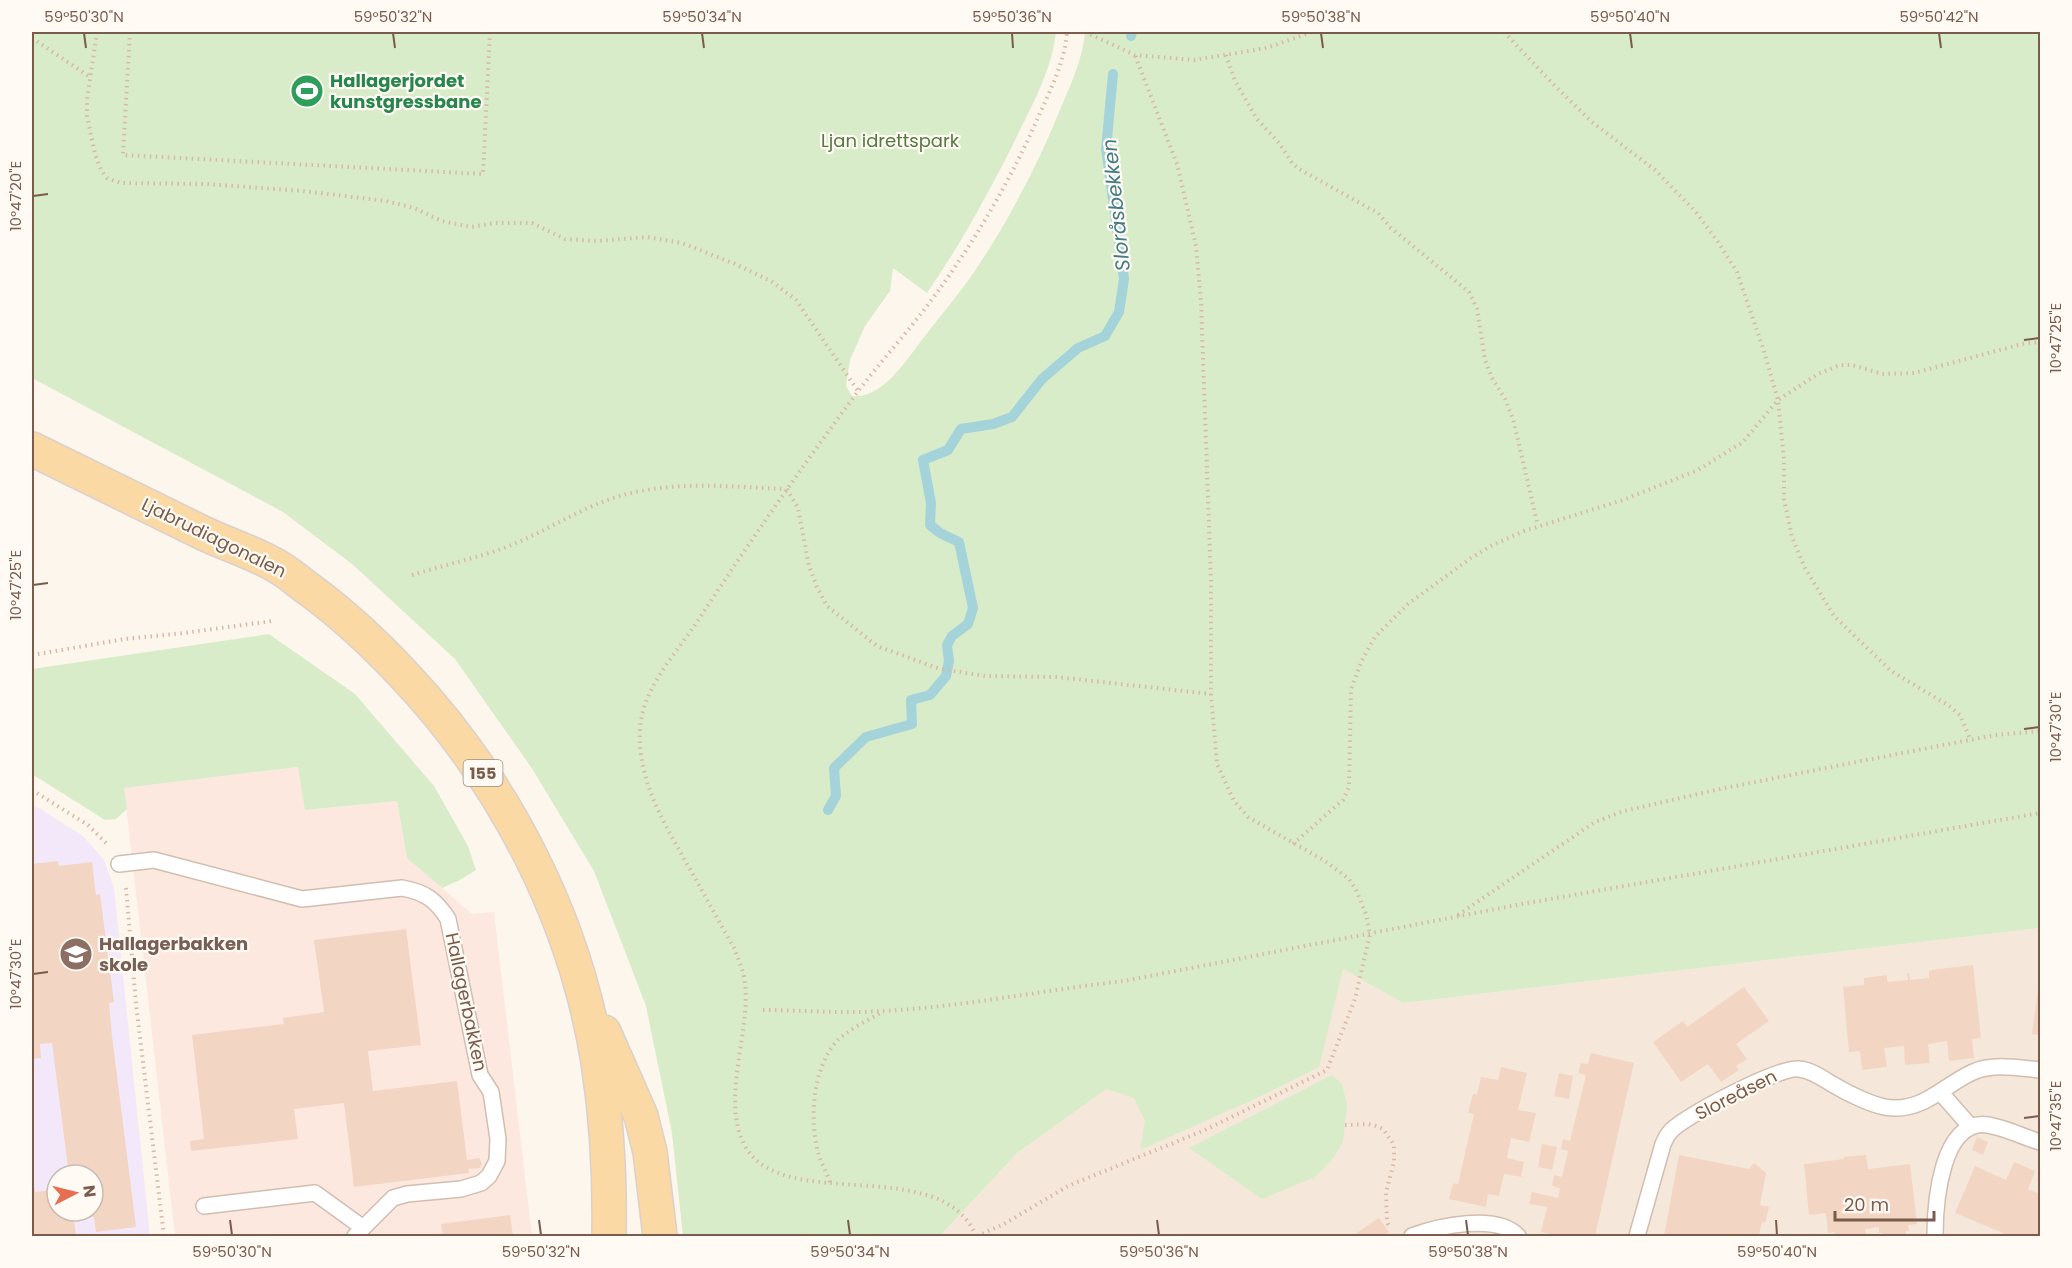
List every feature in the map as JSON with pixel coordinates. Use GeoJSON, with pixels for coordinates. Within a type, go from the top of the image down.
{"type":"FeatureCollection","features":[{"type":"Feature","properties":{"kind":"main road","name":"Ljabrudiagonalen"},"geometry":{"type":"LineString","coordinates":[[32,450],[280,567],[332,607],[384,653],[431,704],[491,785],[542,880],[578,975],[598,1061],[605,1121],[609,1236]]}},
{"type":"Feature","properties":{"kind":"main road","name":"155"},"geometry":{"type":"LineString","coordinates":[[578,975],[641,1116],[650,1152],[660,1236]]}},
{"type":"Feature","properties":{"kind":"lane","name":"Hallagerbakken"},"geometry":{"type":"LineString","coordinates":[[119,864],[154,860],[302,899],[402,888],[416,890],[439,904],[448,919],[480,1075],[491,1092],[498,1139],[496,1161],[489,1176],[481,1183],[460,1189],[407,1194],[393,1198],[358,1232],[315,1193],[204,1206]]}},
{"type":"Feature","properties":{"kind":"lane","name":"Sloreåsen"},"geometry":{"type":"LineString","coordinates":[[1637,1236],[1663,1144],[1670,1131],[1717,1101],[1786,1069],[1800,1068],[1855,1096],[1893,1108],[1912,1106],[1941,1093],[1974,1072],[1999,1067],[2040,1070]]}},
{"type":"Feature","properties":{"kind":"lane"},"geometry":{"type":"LineString","coordinates":[[1941,1093],[1970,1126]]}},
{"type":"Feature","properties":{"kind":"lane"},"geometry":{"type":"LineString","coordinates":[[1935,1236],[1936,1201],[1948,1155],[1958,1135],[1970,1126],[1987,1125],[2040,1142]]}},
{"type":"Feature","properties":{"kind":"lane"},"geometry":{"type":"LineString","coordinates":[[1412,1236],[1443,1226],[1476,1224],[1506,1228],[1518,1236]]}},
{"type":"Feature","properties":{"kind":"path"},"geometry":{"type":"LineString","coordinates":[[97,32],[87,116],[95,154],[100,170],[106,178],[121,183],[206,184],[303,191],[386,201],[414,208],[442,221],[471,227],[494,223],[532,223],[565,239],[597,241],[647,237],[682,243],[771,281],[796,300],[858,391]]}},
{"type":"Feature","properties":{"kind":"path"},"geometry":{"type":"LineString","coordinates":[[130,32],[123,155],[483,174],[490,32]]}},
{"type":"Feature","properties":{"kind":"path"},"geometry":{"type":"LineString","coordinates":[[1067,32],[1054,80],[1008,181],[962,257],[921,314],[858,391],[787,489],[670,658],[653,688],[641,717],[640,750],[644,775],[662,818],[734,948],[741,966],[745,984],[736,1078],[738,1120],[745,1146],[757,1162],[778,1174],[795,1179],[899,1189],[935,1199],[948,1205],[970,1221],[977,1236],[1004,1224],[1068,1186],[1205,1130],[1327,1070],[1355,999],[1370,934],[1366,914],[1349,879],[1325,861],[1248,817],[1234,801],[1217,764],[1211,694],[1211,582],[1201,302],[1196,246],[1177,164],[1135,55]]}},
{"type":"Feature","properties":{"kind":"path"},"geometry":{"type":"LineString","coordinates":[[1085,32],[1135,55],[1194,60],[1268,48],[1312,32]]}},
{"type":"Feature","properties":{"kind":"path"},"geometry":{"type":"LineString","coordinates":[[1504,32],[1592,122],[1655,170],[1695,211],[1737,272],[1778,400],[1783,440],[1784,500],[1792,537],[1805,568],[1834,616],[1891,671],[1948,705],[1960,715],[1971,741]]}},
{"type":"Feature","properties":{"kind":"path"},"geometry":{"type":"LineString","coordinates":[[32,38],[90,77]]}},
{"type":"Feature","properties":{"kind":"path"},"geometry":{"type":"LineString","coordinates":[[1226,55],[1235,81],[1257,119],[1279,142],[1292,163],[1378,213],[1391,228],[1469,292],[1477,309],[1485,360],[1513,419],[1538,526]]}},
{"type":"Feature","properties":{"kind":"path"},"geometry":{"type":"LineString","coordinates":[[1293,844],[1343,800],[1349,787],[1351,689],[1362,660],[1376,637],[1408,604],[1453,571],[1493,545],[1538,526],[1623,500],[1698,470],[1743,442],[1778,400],[1818,374],[1840,365],[1852,365],[1882,374],[1914,373],[2022,344],[2040,342]]}},
{"type":"Feature","properties":{"kind":"path"},"geometry":{"type":"LineString","coordinates":[[412,575],[508,546],[570,516],[630,493],[674,486],[701,485],[787,489]]}},
{"type":"Feature","properties":{"kind":"path"},"geometry":{"type":"LineString","coordinates":[[787,489],[798,508],[809,566],[827,606],[877,646],[940,669],[985,676],[1056,677],[1211,694]]}},
{"type":"Feature","properties":{"kind":"path"},"geometry":{"type":"LineString","coordinates":[[32,655],[113,640],[272,621]]}},
{"type":"Feature","properties":{"kind":"path"},"geometry":{"type":"LineString","coordinates":[[1455,918],[1595,822],[1624,811],[1720,789],[1995,735],[2040,731]]}},
{"type":"Feature","properties":{"kind":"path"},"geometry":{"type":"LineString","coordinates":[[32,790],[88,825],[106,841],[119,864],[126,890],[135,993],[164,1236]]}},
{"type":"Feature","properties":{"kind":"path"},"geometry":{"type":"LineString","coordinates":[[763,1010],[882,1011],[989,1001],[1058,988],[1124,981],[1455,918],[2040,813]]}},
{"type":"Feature","properties":{"kind":"path"},"geometry":{"type":"LineString","coordinates":[[830,1182],[819,1156],[814,1127],[816,1094],[822,1063],[837,1040],[882,1011]]}},
{"type":"Feature","properties":{"kind":"path"},"geometry":{"type":"LineString","coordinates":[[1345,1125],[1376,1126],[1383,1129],[1394,1145],[1394,1161],[1386,1192],[1387,1222],[1392,1229]]}},
{"type":"Feature","properties":{"kind":"shaded area"},"geometry":{"type":"Polygon","coordinates":[[[298,767],[306,810],[397,801],[407,858],[472,914],[494,912],[532,1236],[175,1236],[124,788],[298,767]]]}},
{"type":"Feature","properties":{"kind":"shaded area","name":"Hallagerbakken skole"},"geometry":{"type":"Polygon","coordinates":[[[32,804],[83,836],[104,860],[114,888],[150,1236],[32,1236],[32,804]]]}},
{"type":"Feature","properties":{"kind":"shaded area"},"geometry":{"type":"Polygon","coordinates":[[[2040,928],[2040,1236],[940,1236],[1017,1153],[1106,1088],[1343,969],[1403,1003],[2040,928]]]}},
{"type":"Feature","properties":{"kind":"green space","name":"Ljan idrettspark"},"geometry":{"type":"Polygon","coordinates":[[[32,32],[1056,32],[1051,59],[1024,122],[975,215],[927,293],[893,268],[890,291],[865,326],[850,360],[846,386],[852,396],[875,391],[895,374],[984,258],[1043,150],[1070,87],[1082,51],[1085,32],[2040,32],[2040,928],[1403,1003],[1343,969],[1319,1067],[1255,1099],[1140,1150],[1145,1121],[1134,1098],[1106,1089],[1017,1153],[940,1236],[683,1236],[672,1133],[646,1006],[594,871],[531,767],[455,659],[352,564],[283,512],[32,378],[32,32]]]}},
{"type":"Feature","properties":{"kind":"green space"},"geometry":{"type":"Polygon","coordinates":[[[269,634],[355,694],[434,786],[468,846],[476,870],[442,888],[407,858],[397,801],[305,810],[298,767],[124,788],[127,809],[116,819],[105,820],[32,774],[32,669],[269,634]]]}},
{"type":"Feature","properties":{"kind":"green space"},"geometry":{"type":"Polygon","coordinates":[[[1332,1075],[1342,1084],[1347,1105],[1343,1142],[1334,1157],[1315,1177],[1262,1199],[1189,1148],[1332,1075]]]}},
{"type":"Feature","properties":{"kind":"building","name":"Hallagerbakken skole"},"geometry":{"type":"Polygon","coordinates":[[[58,861],[59,866],[92,862],[96,895],[100,894],[114,1002],[109,1003],[112,1036],[136,1227],[96,1232],[95,1223],[105,1223],[105,1163],[67,1163],[52,1043],[40,1044],[41,1058],[32,1059],[32,864],[58,861]]]}},
{"type":"Feature","properties":{"kind":"building"},"geometry":{"type":"Polygon","coordinates":[[[406,929],[421,1045],[368,1051],[373,1091],[457,1081],[467,1160],[479,1158],[482,1164],[480,1168],[468,1169],[469,1173],[354,1187],[344,1103],[294,1109],[298,1139],[191,1151],[190,1141],[204,1139],[192,1035],[284,1024],[283,1018],[324,1012],[314,940],[406,929]]]}},
{"type":"Feature","properties":{"kind":"building"},"geometry":{"type":"Polygon","coordinates":[[[1973,965],[1981,1038],[1972,1039],[1974,1058],[1949,1061],[1947,1041],[1928,1044],[1930,1063],[1905,1065],[1904,1046],[1884,1048],[1887,1067],[1862,1070],[1860,1051],[1849,1052],[1843,987],[1864,985],[1864,978],[1887,975],[1887,982],[1908,980],[1907,973],[1909,973],[1910,980],[1929,978],[1931,970],[1973,965]]]}},
{"type":"Feature","properties":{"kind":"building"},"geometry":{"type":"Polygon","coordinates":[[[2040,982],[2040,1035],[2032,1034],[2040,982]]]}},
{"type":"Feature","properties":{"kind":"building"},"geometry":{"type":"Polygon","coordinates":[[[1744,987],[1769,1021],[1736,1044],[1747,1059],[1736,1066],[1739,1070],[1721,1082],[1708,1064],[1681,1082],[1653,1042],[1683,1021],[1687,1027],[1744,987]]]}},
{"type":"Feature","properties":{"kind":"building"},"geometry":{"type":"Polygon","coordinates":[[[1591,1053],[1634,1063],[1595,1236],[1561,1236],[1541,1232],[1547,1207],[1555,1208],[1529,1204],[1532,1192],[1558,1198],[1560,1188],[1552,1186],[1554,1175],[1562,1177],[1568,1151],[1561,1149],[1563,1139],[1570,1141],[1586,1075],[1578,1073],[1581,1063],[1588,1064],[1591,1053]]]}},
{"type":"Feature","properties":{"kind":"building"},"geometry":{"type":"Polygon","coordinates":[[[1501,1067],[1527,1073],[1518,1110],[1536,1113],[1529,1142],[1511,1138],[1507,1158],[1524,1162],[1521,1177],[1504,1174],[1499,1196],[1488,1194],[1486,1207],[1449,1199],[1453,1183],[1458,1184],[1474,1114],[1468,1113],[1473,1094],[1477,1094],[1481,1077],[1498,1080],[1501,1067]]]}},
{"type":"Feature","properties":{"kind":"building"},"geometry":{"type":"Polygon","coordinates":[[[1559,1073],[1573,1076],[1569,1099],[1554,1096],[1559,1073]]]}},
{"type":"Feature","properties":{"kind":"building"},"geometry":{"type":"Polygon","coordinates":[[[1977,1137],[1988,1142],[1983,1155],[1972,1150],[1977,1137]]]}},
{"type":"Feature","properties":{"kind":"building"},"geometry":{"type":"Polygon","coordinates":[[[1542,1144],[1557,1147],[1552,1170],[1538,1167],[1542,1144]]]}},
{"type":"Feature","properties":{"kind":"building"},"geometry":{"type":"Polygon","coordinates":[[[1679,1155],[1749,1169],[1754,1163],[1766,1173],[1760,1205],[1769,1207],[1759,1235],[1664,1236],[1679,1155]]]}},
{"type":"Feature","properties":{"kind":"building"},"geometry":{"type":"Polygon","coordinates":[[[1866,1155],[1868,1169],[1910,1164],[1917,1224],[1908,1225],[1909,1231],[1906,1231],[1906,1236],[1883,1236],[1879,1233],[1879,1227],[1865,1229],[1866,1235],[1862,1236],[1835,1236],[1835,1232],[1828,1233],[1826,1213],[1809,1215],[1804,1164],[1866,1155]]]}},
{"type":"Feature","properties":{"kind":"building"},"geometry":{"type":"Polygon","coordinates":[[[2014,1162],[2035,1171],[2028,1189],[2040,1194],[2040,1236],[2010,1236],[1955,1213],[1975,1166],[2006,1180],[2014,1162]]]}},
{"type":"Feature","properties":{"kind":"building","name":"Hallagerbakken skole"},"geometry":{"type":"Polygon","coordinates":[[[32,1185],[34,1185],[35,1192],[45,1191],[45,1223],[74,1223],[76,1236],[32,1236],[32,1185]]]}},
{"type":"Feature","properties":{"kind":"building"},"geometry":{"type":"Polygon","coordinates":[[[510,1215],[513,1236],[443,1236],[441,1224],[510,1215]]]}},
{"type":"Feature","properties":{"kind":"building"},"geometry":{"type":"Polygon","coordinates":[[[1379,1218],[1389,1232],[1382,1236],[1352,1236],[1379,1218]]]}},
{"type":"Feature","properties":{"kind":"waterway","name":"Sloråsbekken"},"geometry":{"type":"LineString","coordinates":[[1131,36],[1132,32]]}},
{"type":"Feature","properties":{"kind":"waterway","name":"Sloråsbekken"},"geometry":{"type":"LineString","coordinates":[[828,810],[836,796],[834,768],[866,737],[912,724],[911,700],[930,695],[946,676],[949,661],[947,645],[952,636],[968,624],[973,608],[959,542],[940,533],[930,525],[931,503],[923,460],[948,450],[961,429],[993,424],[1012,417],[1042,379],[1078,348],[1105,336],[1119,312],[1124,279],[1106,149],[1113,74]]}},
{"type":"Feature","properties":{"kind":"place","name":"Hallagerjordet kunstgressbane"},"geometry":{"type":"Point","coordinates":[307,91]}},
{"type":"Feature","properties":{"kind":"place","name":"Hallagerbakken skole"},"geometry":{"type":"Point","coordinates":[76,954]}}]}
